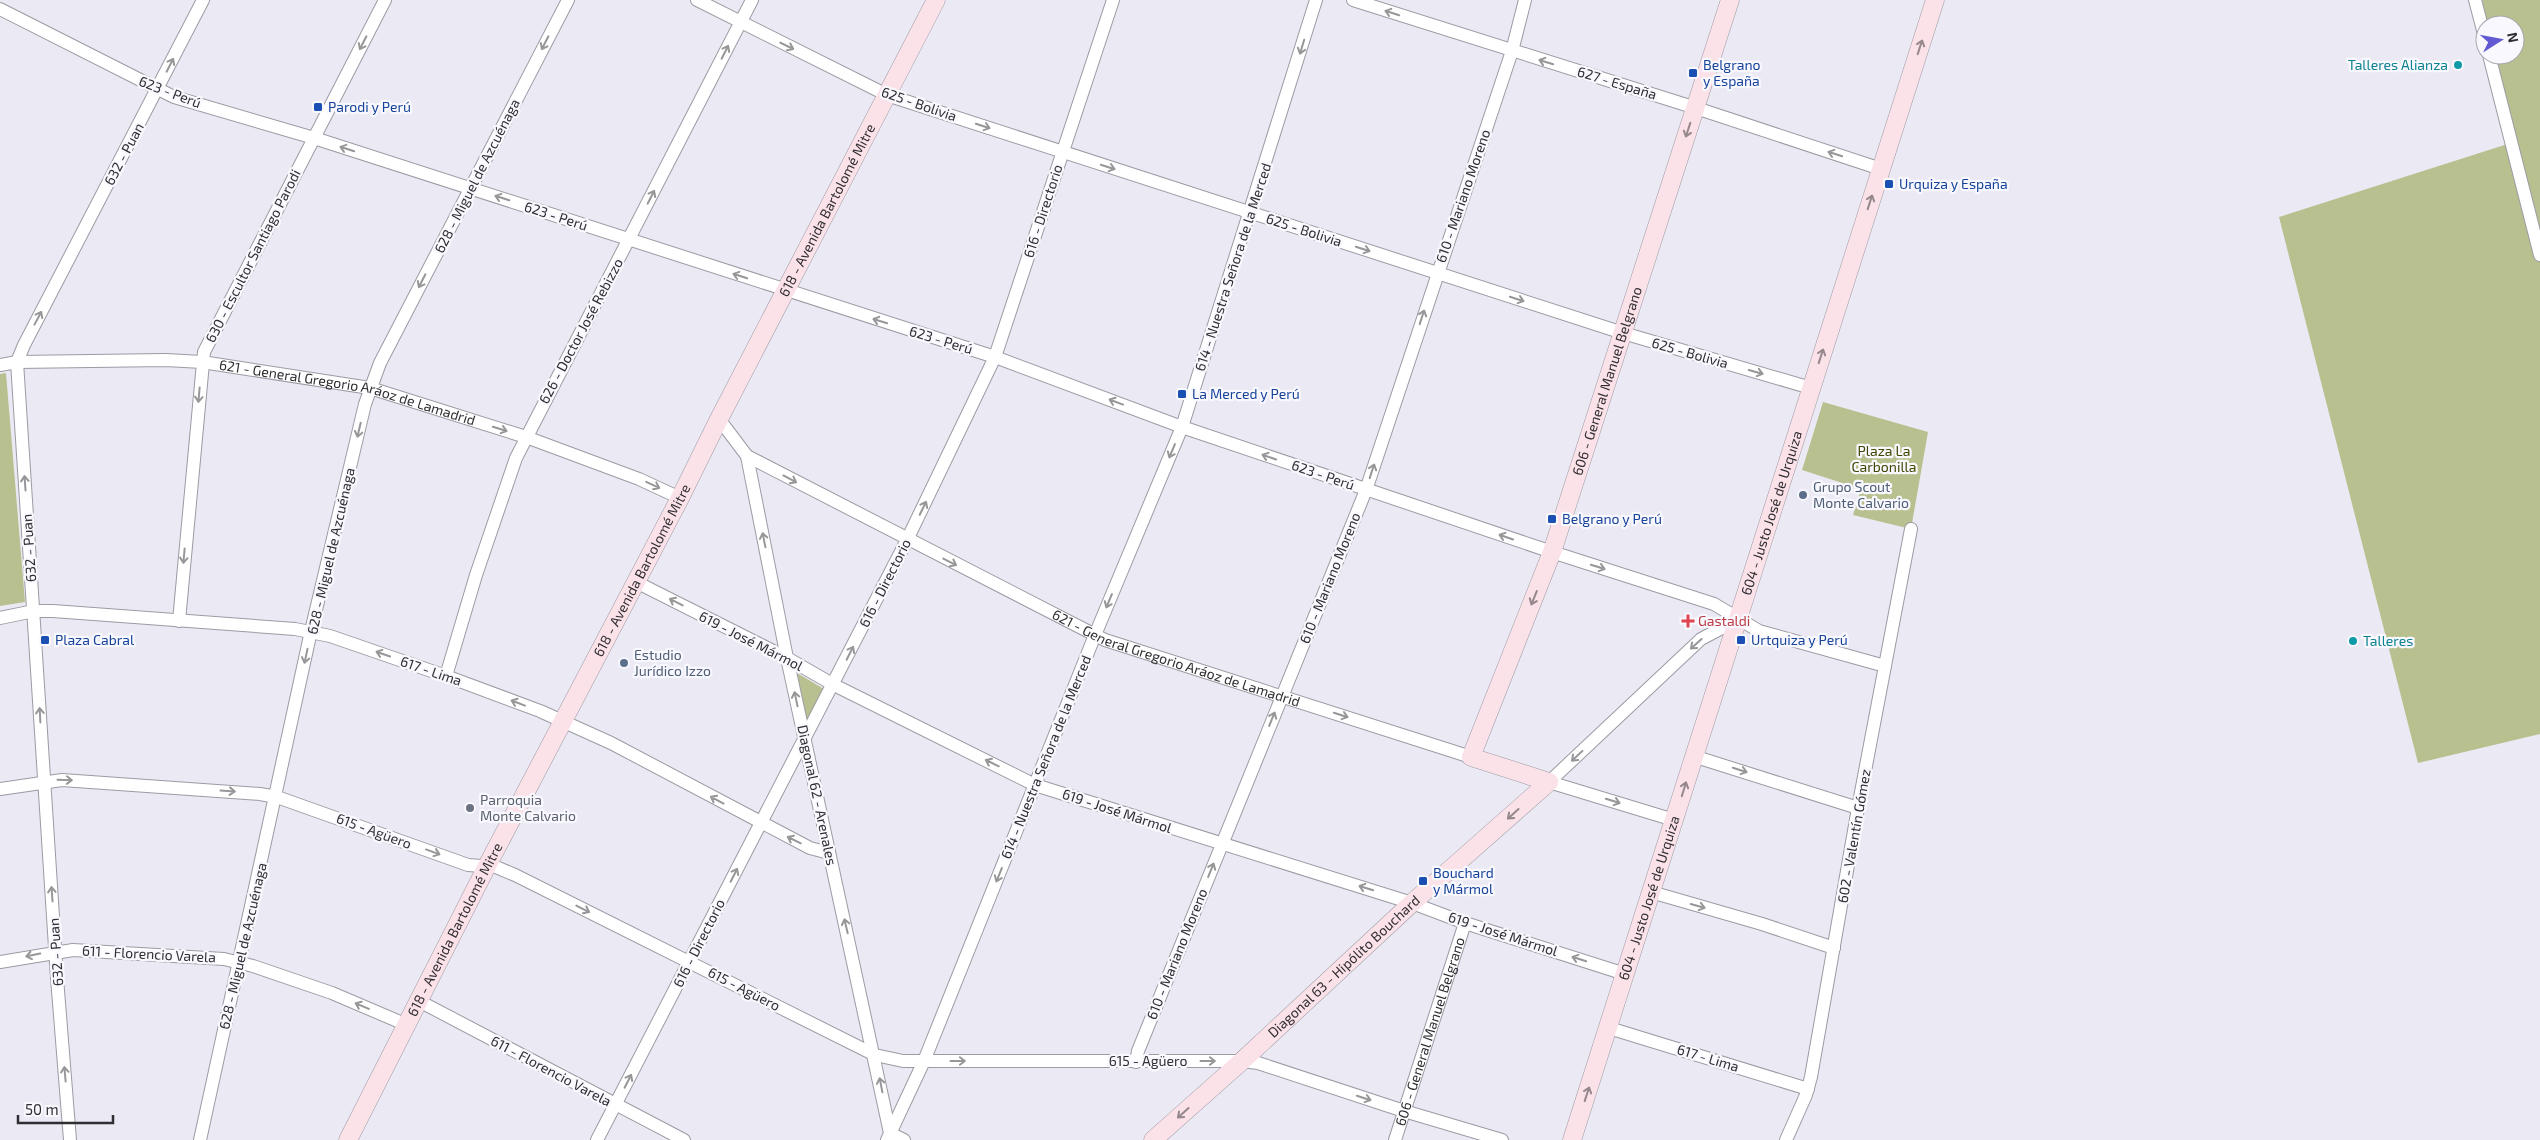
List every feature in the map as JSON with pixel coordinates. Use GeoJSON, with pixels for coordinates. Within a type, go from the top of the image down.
{"type":"FeatureCollection","features":[{"type":"Feature","properties":{"kind":"main road","name":"618 - Avenida Bartolomé Mitre"},"geometry":{"type":"LineString","coordinates":[[348,1140],[487,866],[680,498],[719,418],[936,0]]}},
{"type":"Feature","properties":{"kind":"main road","name":"606 - General Manuel Belgrano"},"geometry":{"type":"LineString","coordinates":[[1471,757],[1552,552],[1730,0]]}},
{"type":"Feature","properties":{"kind":"main road","name":"604 - Justo José de Urquiza"},"geometry":{"type":"LineString","coordinates":[[1572,1140],[1935,0]]}},
{"type":"Feature","properties":{"kind":"main road","name":"621 - General Gregorio Aráoz de Lamadrid"},"geometry":{"type":"LineString","coordinates":[[1471,757],[1549,782]]}},
{"type":"Feature","properties":{"kind":"main road","name":"Diagonal 63 - Hipólito Bouchard"},"geometry":{"type":"LineString","coordinates":[[1153,1140],[1242,1061],[1412,903],[1549,782]]}},
{"type":"Feature","properties":{"kind":"street","name":"632 - Puan"},"geometry":{"type":"LineString","coordinates":[[70,1140],[17,362],[203,0]]}},
{"type":"Feature","properties":{"kind":"street","name":"630 - Escultor Santiago Parodi"},"geometry":{"type":"LineString","coordinates":[[179,621],[202,362],[208,341],[385,0]]}},
{"type":"Feature","properties":{"kind":"street","name":"628 - Miguel de Azcuénaga"},"geometry":{"type":"LineString","coordinates":[[200,1140],[312,632],[370,388],[380,363],[568,0]]}},
{"type":"Feature","properties":{"kind":"street","name":"625 - Bolivia"},"geometry":{"type":"LineString","coordinates":[[697,0],[887,95],[1623,333],[1811,388]]}},
{"type":"Feature","properties":{"kind":"street","name":"626 - Doctor José Rebizzo"},"geometry":{"type":"LineString","coordinates":[[446,676],[509,475],[526,437],[752,0]]}},
{"type":"Feature","properties":{"kind":"street","name":"616 - Directorio"},"geometry":{"type":"LineString","coordinates":[[597,1140],[804,738],[834,685],[907,540],[995,357],[1113,0]]}},
{"type":"Feature","properties":{"kind":"street","name":"614 - Nuestra Señora de la Merced"},"geometry":{"type":"LineString","coordinates":[[889,1136],[924,1061],[1095,635],[1182,427],[1316,0]]}},
{"type":"Feature","properties":{"kind":"street","name":"627 - España"},"geometry":{"type":"LineString","coordinates":[[1352,0],[1696,108],[1881,169]]}},
{"type":"Feature","properties":{"kind":"street","name":"610 - Mariano Moreno"},"geometry":{"type":"LineString","coordinates":[[1136,1062],[1138,1051],[1366,490],[1512,51],[1525,0]]}},
{"type":"Feature","properties":{"kind":"street"},"geometry":{"type":"LineString","coordinates":[[2475,0],[2479,15]]}},
{"type":"Feature","properties":{"kind":"street","name":"623 - Perú"},"geometry":{"type":"LineString","coordinates":[[0,9],[157,90],[314,138],[995,357],[1182,427],[1552,552],[1714,604],[1737,620],[1759,630],[1885,666]]}},
{"type":"Feature","properties":{"kind":"street"},"geometry":{"type":"LineString","coordinates":[[2492,65],[2540,255]]}},
{"type":"Feature","properties":{"kind":"street","name":"621 - General Gregorio Aráoz de Lamadrid"},"geometry":{"type":"LineString","coordinates":[[0,364],[17,362],[166,360],[202,362],[370,388],[526,437],[639,479],[680,498]]}},
{"type":"Feature","properties":{"kind":"street","name":"621 - General Gregorio Aráoz de Lamadrid"},"geometry":{"type":"LineString","coordinates":[[719,418],[747,456],[907,540],[1095,635],[1471,757]]}},
{"type":"Feature","properties":{"kind":"street","name":"Diagonal 62 - Arenales"},"geometry":{"type":"LineString","coordinates":[[747,456],[804,738],[875,1055],[889,1136]]}},
{"type":"Feature","properties":{"kind":"street","name":"602 - Valentín Gómez"},"geometry":{"type":"LineString","coordinates":[[1786,1140],[1808,1089],[1858,808],[1911,529]]}},
{"type":"Feature","properties":{"kind":"street","name":"619 - José Mármol"},"geometry":{"type":"LineString","coordinates":[[636,582],[787,658],[834,685],[1035,785],[1412,903],[1465,923],[1625,974]]}},
{"type":"Feature","properties":{"kind":"street","name":"617 - Lima"},"geometry":{"type":"LineString","coordinates":[[0,618],[34,611],[312,632],[446,676],[563,721],[611,743],[810,848],[829,853]]}},
{"type":"Feature","properties":{"kind":"street","name":"Diagonal 63 - Hipólito Bouchard"},"geometry":{"type":"LineString","coordinates":[[1549,782],[1701,639],[1737,620]]}},
{"type":"Feature","properties":{"kind":"street"},"geometry":{"type":"LineString","coordinates":[[1694,756],[1858,808]]}},
{"type":"Feature","properties":{"kind":"street","name":"615 - Agüero"},"geometry":{"type":"LineString","coordinates":[[0,789],[44,780],[277,797],[468,864],[487,866],[515,875],[875,1055],[903,1061],[1242,1061],[1258,1063],[1404,1111],[1502,1140]]}},
{"type":"Feature","properties":{"kind":"street","name":"621 - General Gregorio Aráoz de Lamadrid"},"geometry":{"type":"LineString","coordinates":[[1549,782],[1674,820]]}},
{"type":"Feature","properties":{"kind":"street"},"geometry":{"type":"LineString","coordinates":[[1651,892],[1762,924],[1834,948]]}},
{"type":"Feature","properties":{"kind":"street","name":"606 - General Manuel Belgrano"},"geometry":{"type":"LineString","coordinates":[[1395,1140],[1465,923]]}},
{"type":"Feature","properties":{"kind":"street","name":"611 - Florencio Varela"},"geometry":{"type":"LineString","coordinates":[[0,962],[56,951],[214,958],[239,962],[332,993],[407,1025]]}},
{"type":"Feature","properties":{"kind":"street","name":"611 - Florencio Varela"},"geometry":{"type":"LineString","coordinates":[[419,1001],[684,1140]]}},
{"type":"Feature","properties":{"kind":"street","name":"617 - Lima"},"geometry":{"type":"LineString","coordinates":[[1609,1028],[1808,1089]]}},
{"type":"Feature","properties":{"kind":"street"},"geometry":{"type":"LineString","coordinates":[[889,1136],[904,1140]]}},
{"type":"Feature","properties":{"kind":"green space"},"geometry":{"type":"Polygon","coordinates":[[[2482,0],[2540,0],[2540,734],[2418,763],[2279,217],[2517,141],[2498,65],[2525,65],[2525,15],[2486,15],[2482,0]]]}},
{"type":"Feature","properties":{"kind":"green space"},"geometry":{"type":"Polygon","coordinates":[[[6,373],[25,602],[0,606],[0,374],[6,373]]]}},
{"type":"Feature","properties":{"kind":"green space","name":"Plaza La Carbonilla"},"geometry":{"type":"Polygon","coordinates":[[[1823,402],[1928,432],[1911,529],[1853,515],[1861,489],[1802,470],[1823,402]]]}},
{"type":"Feature","properties":{"kind":"green space"},"geometry":{"type":"Polygon","coordinates":[[[797,673],[824,689],[807,720],[797,673]]]}},
{"type":"Feature","properties":{"kind":"place","name":"Talleres Alianza"},"geometry":{"type":"Point","coordinates":[2458,65]}},
{"type":"Feature","properties":{"kind":"place","name":"Belgrano y España"},"geometry":{"type":"Point","coordinates":[1693,73]}},
{"type":"Feature","properties":{"kind":"place","name":"Parodi y Perú"},"geometry":{"type":"Point","coordinates":[318,107]}},
{"type":"Feature","properties":{"kind":"place","name":"Urquiza y España"},"geometry":{"type":"Point","coordinates":[1889,184]}},
{"type":"Feature","properties":{"kind":"place","name":"La Merced y Perú"},"geometry":{"type":"Point","coordinates":[1182,394]}},
{"type":"Feature","properties":{"kind":"place","name":"Grupo Scout Monte Calvario"},"geometry":{"type":"Point","coordinates":[1803,495]}},
{"type":"Feature","properties":{"kind":"place","name":"Belgrano y Perú"},"geometry":{"type":"Point","coordinates":[1552,519]}},
{"type":"Feature","properties":{"kind":"place","name":"Gastaldi"},"geometry":{"type":"Point","coordinates":[1688,621]}},
{"type":"Feature","properties":{"kind":"place","name":"Plaza Cabral"},"geometry":{"type":"Point","coordinates":[45,640]}},
{"type":"Feature","properties":{"kind":"place","name":"Urtquiza y Perú"},"geometry":{"type":"Point","coordinates":[1741,640]}},
{"type":"Feature","properties":{"kind":"place","name":"Talleres"},"geometry":{"type":"Point","coordinates":[2353,641]}},
{"type":"Feature","properties":{"kind":"place","name":"Estudio Jurídico Izzo"},"geometry":{"type":"Point","coordinates":[624,663]}},
{"type":"Feature","properties":{"kind":"place","name":"Parroquia Monte Calvario"},"geometry":{"type":"Point","coordinates":[470,808]}},
{"type":"Feature","properties":{"kind":"place","name":"Bouchard y Mármol"},"geometry":{"type":"Point","coordinates":[1423,881]}}]}
